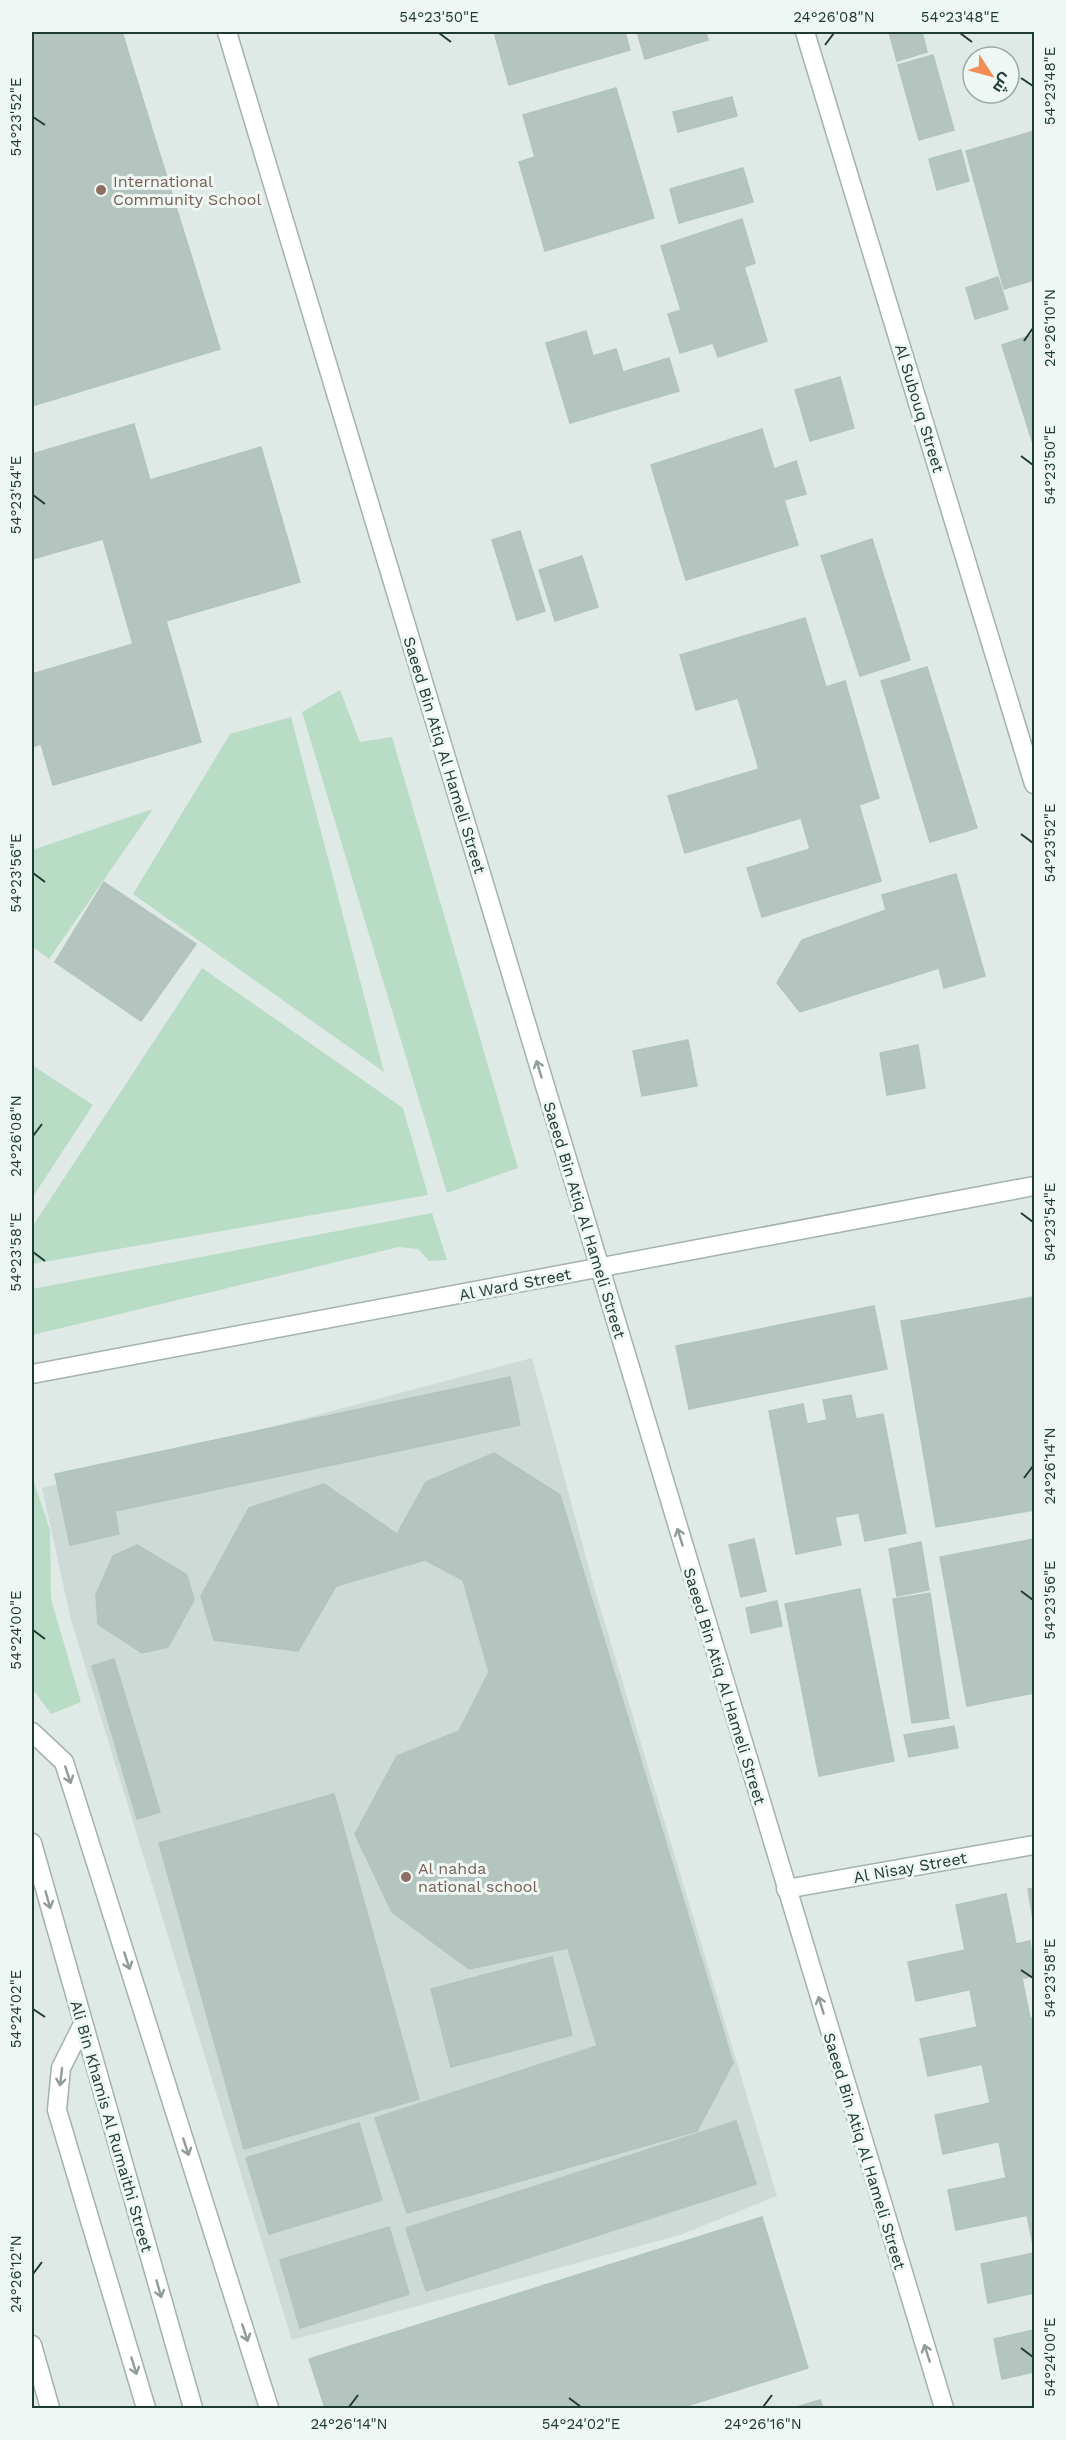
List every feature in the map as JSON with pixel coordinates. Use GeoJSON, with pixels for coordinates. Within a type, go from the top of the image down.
{"type":"FeatureCollection","features":[{"type":"Feature","properties":{"kind":"street","name":"Saeed Bin Atiq Al Hameli Street"},"geometry":{"type":"LineString","coordinates":[[226,32],[944,2409]]}},
{"type":"Feature","properties":{"kind":"street","name":"Al Subouq Street"},"geometry":{"type":"LineString","coordinates":[[805,32],[1035,784]]}},
{"type":"Feature","properties":{"kind":"street","name":"Al Ward Street"},"geometry":{"type":"LineString","coordinates":[[32,1374],[1035,1186]]}},
{"type":"Feature","properties":{"kind":"street"},"geometry":{"type":"LineString","coordinates":[[32,1732],[64,1762],[268,2409]]}},
{"type":"Feature","properties":{"kind":"street","name":"Ali Bin Khamis Al Rumaithi Street"},"geometry":{"type":"LineString","coordinates":[[32,1844],[36,1872],[83,2024],[193,2409]]}},
{"type":"Feature","properties":{"kind":"street","name":"Al Nisay Street"},"geometry":{"type":"LineString","coordinates":[[786,1889],[1035,1845]]}},
{"type":"Feature","properties":{"kind":"street"},"geometry":{"type":"LineString","coordinates":[[83,2024],[61,2068],[57,2110],[146,2409]]}},
{"type":"Feature","properties":{"kind":"street"},"geometry":{"type":"LineString","coordinates":[[33,2357],[50,2409]]}},
{"type":"Feature","properties":{"kind":"shaded area"},"geometry":{"type":"Polygon","coordinates":[[[532,1358],[594,1587],[777,2196],[680,2235],[292,2340],[71,1620],[42,1488],[532,1358]]]}},
{"type":"Feature","properties":{"kind":"green space"},"geometry":{"type":"Polygon","coordinates":[[[340,690],[360,742],[392,737],[518,1168],[447,1193],[302,712],[340,690]]]}},
{"type":"Feature","properties":{"kind":"green space"},"geometry":{"type":"Polygon","coordinates":[[[291,717],[384,1072],[133,894],[230,734],[291,717]]]}},
{"type":"Feature","properties":{"kind":"green space"},"geometry":{"type":"Polygon","coordinates":[[[153,809],[49,959],[32,946],[32,850],[153,809]]]}},
{"type":"Feature","properties":{"kind":"green space"},"geometry":{"type":"Polygon","coordinates":[[[202,968],[403,1108],[428,1195],[32,1264],[32,1227],[202,968]]]}},
{"type":"Feature","properties":{"kind":"green space"},"geometry":{"type":"Polygon","coordinates":[[[32,1065],[93,1105],[32,1198],[32,1065]]]}},
{"type":"Feature","properties":{"kind":"green space"},"geometry":{"type":"Polygon","coordinates":[[[432,1213],[447,1260],[429,1261],[418,1249],[399,1247],[32,1335],[32,1289],[432,1213]]]}},
{"type":"Feature","properties":{"kind":"green space"},"geometry":{"type":"Polygon","coordinates":[[[32,1476],[50,1530],[51,1599],[81,1702],[51,1714],[32,1688],[32,1476]]]}},
{"type":"Feature","properties":{"kind":"building","name":"International Community School"},"geometry":{"type":"Polygon","coordinates":[[[32,32],[122,32],[220,349],[32,406],[32,32]]]}},
{"type":"Feature","properties":{"kind":"building"},"geometry":{"type":"Polygon","coordinates":[[[494,32],[625,32],[630,50],[509,85],[494,32]]]}},
{"type":"Feature","properties":{"kind":"building"},"geometry":{"type":"Polygon","coordinates":[[[637,32],[706,32],[708,40],[645,59],[637,32]]]}},
{"type":"Feature","properties":{"kind":"building"},"geometry":{"type":"Polygon","coordinates":[[[889,32],[922,32],[927,52],[897,61],[889,32]]]}},
{"type":"Feature","properties":{"kind":"building"},"geometry":{"type":"Polygon","coordinates":[[[933,55],[954,130],[919,140],[898,65],[933,55]]]}},
{"type":"Feature","properties":{"kind":"building"},"geometry":{"type":"Polygon","coordinates":[[[616,88],[654,218],[545,251],[519,162],[535,157],[523,115],[616,88]]]}},
{"type":"Feature","properties":{"kind":"building"},"geometry":{"type":"Polygon","coordinates":[[[732,97],[737,116],[678,132],[673,112],[732,97]]]}},
{"type":"Feature","properties":{"kind":"building"},"geometry":{"type":"Polygon","coordinates":[[[1034,131],[1034,280],[1004,289],[966,151],[1034,131]]]}},
{"type":"Feature","properties":{"kind":"building"},"geometry":{"type":"Polygon","coordinates":[[[961,150],[969,181],[937,190],[929,159],[961,150]]]}},
{"type":"Feature","properties":{"kind":"building"},"geometry":{"type":"Polygon","coordinates":[[[743,168],[753,202],[679,223],[670,189],[743,168]]]}},
{"type":"Feature","properties":{"kind":"building"},"geometry":{"type":"Polygon","coordinates":[[[742,219],[755,263],[744,267],[767,341],[718,357],[713,343],[680,353],[668,314],[681,310],[661,246],[742,219]]]}},
{"type":"Feature","properties":{"kind":"building"},"geometry":{"type":"Polygon","coordinates":[[[998,277],[1008,309],[975,319],[966,288],[998,277]]]}},
{"type":"Feature","properties":{"kind":"building"},"geometry":{"type":"Polygon","coordinates":[[[586,331],[593,356],[616,349],[623,372],[669,358],[679,391],[570,423],[546,343],[586,331]]]}},
{"type":"Feature","properties":{"kind":"building"},"geometry":{"type":"Polygon","coordinates":[[[1034,334],[1034,441],[1032,441],[1002,345],[1034,334]]]}},
{"type":"Feature","properties":{"kind":"building"},"geometry":{"type":"Polygon","coordinates":[[[840,377],[854,428],[810,441],[795,390],[840,377]]]}},
{"type":"Feature","properties":{"kind":"building"},"geometry":{"type":"Polygon","coordinates":[[[134,424],[150,480],[261,447],[300,582],[166,621],[201,742],[53,785],[41,744],[32,747],[32,674],[133,644],[103,539],[32,559],[32,454],[134,424]]]}},
{"type":"Feature","properties":{"kind":"building"},"geometry":{"type":"Polygon","coordinates":[[[762,429],[774,469],[796,461],[806,494],[784,500],[798,545],[686,580],[651,465],[762,429]]]}},
{"type":"Feature","properties":{"kind":"building"},"geometry":{"type":"Polygon","coordinates":[[[520,531],[545,611],[517,620],[492,540],[520,531]]]}},
{"type":"Feature","properties":{"kind":"building"},"geometry":{"type":"Polygon","coordinates":[[[872,539],[910,660],[860,676],[821,556],[872,539]]]}},
{"type":"Feature","properties":{"kind":"building"},"geometry":{"type":"Polygon","coordinates":[[[582,556],[598,607],[555,621],[539,570],[582,556]]]}},
{"type":"Feature","properties":{"kind":"building"},"geometry":{"type":"Polygon","coordinates":[[[805,618],[826,687],[845,681],[879,798],[859,805],[881,881],[762,917],[747,868],[810,849],[801,818],[685,853],[668,796],[759,769],[738,698],[696,710],[680,655],[805,618]]]}},
{"type":"Feature","properties":{"kind":"building"},"geometry":{"type":"Polygon","coordinates":[[[927,667],[977,828],[930,842],[881,681],[927,667]]]}},
{"type":"Feature","properties":{"kind":"building"},"geometry":{"type":"Polygon","coordinates":[[[956,874],[985,976],[944,988],[939,968],[800,1012],[777,983],[802,940],[886,910],[882,895],[956,874]]]}},
{"type":"Feature","properties":{"kind":"building"},"geometry":{"type":"Polygon","coordinates":[[[104,882],[196,944],[141,1021],[55,962],[104,882]]]}},
{"type":"Feature","properties":{"kind":"building"},"geometry":{"type":"Polygon","coordinates":[[[688,1040],[697,1086],[642,1096],[633,1051],[688,1040]]]}},
{"type":"Feature","properties":{"kind":"building"},"geometry":{"type":"Polygon","coordinates":[[[918,1045],[925,1088],[887,1095],[880,1053],[918,1045]]]}},
{"type":"Feature","properties":{"kind":"building"},"geometry":{"type":"Polygon","coordinates":[[[1034,1297],[1034,1510],[936,1527],[901,1321],[1034,1297]]]}},
{"type":"Feature","properties":{"kind":"building"},"geometry":{"type":"Polygon","coordinates":[[[874,1306],[887,1369],[689,1409],[676,1346],[874,1306]]]}},
{"type":"Feature","properties":{"kind":"building"},"geometry":{"type":"Polygon","coordinates":[[[510,1377],[520,1425],[115,1511],[119,1534],[70,1545],[55,1474],[510,1377]]]}},
{"type":"Feature","properties":{"kind":"building"},"geometry":{"type":"Polygon","coordinates":[[[851,1395],[856,1419],[883,1414],[906,1533],[865,1541],[859,1513],[835,1517],[841,1545],[796,1554],[769,1411],[803,1404],[807,1424],[827,1420],[823,1400],[851,1395]]]}},
{"type":"Feature","properties":{"kind":"building"},"geometry":{"type":"Polygon","coordinates":[[[494,1453],[560,1495],[733,2063],[697,2131],[407,2213],[375,2118],[597,2046],[568,1948],[469,1969],[392,1912],[355,1834],[397,1756],[459,1731],[489,1672],[463,1580],[425,1560],[336,1586],[298,1651],[214,1640],[201,1596],[249,1508],[324,1484],[397,1534],[426,1482],[494,1453]]]}},
{"type":"Feature","properties":{"kind":"building"},"geometry":{"type":"Polygon","coordinates":[[[754,1539],[766,1591],[741,1597],[729,1545],[754,1539]]]}},
{"type":"Feature","properties":{"kind":"building"},"geometry":{"type":"Polygon","coordinates":[[[1034,1539],[1034,1693],[967,1706],[940,1557],[1034,1539]]]}},
{"type":"Feature","properties":{"kind":"building"},"geometry":{"type":"Polygon","coordinates":[[[921,1542],[929,1590],[897,1596],[889,1549],[921,1542]]]}},
{"type":"Feature","properties":{"kind":"building"},"geometry":{"type":"Polygon","coordinates":[[[137,1545],[187,1575],[194,1600],[168,1647],[142,1653],[98,1624],[96,1595],[113,1556],[137,1545]]]}},
{"type":"Feature","properties":{"kind":"building"},"geometry":{"type":"Polygon","coordinates":[[[860,1589],[894,1761],[819,1776],[785,1604],[860,1589]]]}},
{"type":"Feature","properties":{"kind":"building"},"geometry":{"type":"Polygon","coordinates":[[[930,1593],[949,1718],[912,1723],[893,1599],[930,1593]]]}},
{"type":"Feature","properties":{"kind":"building"},"geometry":{"type":"Polygon","coordinates":[[[777,1601],[782,1626],[751,1633],[746,1608],[777,1601]]]}},
{"type":"Feature","properties":{"kind":"building"},"geometry":{"type":"Polygon","coordinates":[[[114,1659],[160,1812],[137,1819],[92,1666],[114,1659]]]}},
{"type":"Feature","properties":{"kind":"building"},"geometry":{"type":"Polygon","coordinates":[[[954,1726],[958,1748],[909,1757],[904,1735],[954,1726]]]}},
{"type":"Feature","properties":{"kind":"building"},"geometry":{"type":"Polygon","coordinates":[[[334,1794],[419,2099],[244,2149],[159,1843],[334,1794]]]}},
{"type":"Feature","properties":{"kind":"building"},"geometry":{"type":"Polygon","coordinates":[[[1034,1888],[1034,1926],[1028,1889],[1034,1888]]]}},
{"type":"Feature","properties":{"kind":"building"},"geometry":{"type":"Polygon","coordinates":[[[1006,1894],[1016,1944],[1030,1941],[1034,1976],[916,2001],[908,1962],[965,1950],[956,1905],[1006,1894]]]}},
{"type":"Feature","properties":{"kind":"building"},"geometry":{"type":"Polygon","coordinates":[[[552,1957],[572,2035],[451,2067],[431,1989],[552,1957]]]}},
{"type":"Feature","properties":{"kind":"building"},"geometry":{"type":"Polygon","coordinates":[[[1022,1978],[1030,2018],[1034,2018],[1034,2053],[928,2076],[920,2039],[977,2027],[970,1989],[1022,1978]]]}},
{"type":"Feature","properties":{"kind":"building"},"geometry":{"type":"Polygon","coordinates":[[[1034,2053],[1034,2134],[943,2154],[935,2115],[990,2103],[982,2064],[1034,2053]]]}},
{"type":"Feature","properties":{"kind":"building"},"geometry":{"type":"Polygon","coordinates":[[[736,2121],[756,2184],[426,2291],[406,2228],[736,2121]]]}},
{"type":"Feature","properties":{"kind":"building"},"geometry":{"type":"Polygon","coordinates":[[[359,2123],[382,2200],[269,2234],[246,2158],[359,2123]]]}},
{"type":"Feature","properties":{"kind":"building"},"geometry":{"type":"Polygon","coordinates":[[[1034,2134],[1034,2214],[956,2230],[948,2190],[1006,2178],[999,2142],[1034,2134]]]}},
{"type":"Feature","properties":{"kind":"building"},"geometry":{"type":"Polygon","coordinates":[[[1034,2214],[1034,2250],[1027,2215],[1034,2214]]]}},
{"type":"Feature","properties":{"kind":"building"},"geometry":{"type":"Polygon","coordinates":[[[762,2217],[808,2368],[680,2408],[325,2408],[309,2359],[762,2217]]]}},
{"type":"Feature","properties":{"kind":"building"},"geometry":{"type":"Polygon","coordinates":[[[389,2227],[409,2294],[300,2328],[280,2260],[389,2227]]]}},
{"type":"Feature","properties":{"kind":"building"},"geometry":{"type":"Polygon","coordinates":[[[1034,2253],[1034,2293],[988,2303],[981,2264],[1034,2253]]]}},
{"type":"Feature","properties":{"kind":"building"},"geometry":{"type":"Polygon","coordinates":[[[1034,2330],[1034,2372],[1002,2379],[994,2339],[1034,2330]]]}},
{"type":"Feature","properties":{"kind":"building"},"geometry":{"type":"Polygon","coordinates":[[[820,2400],[823,2408],[793,2408],[820,2400]]]}},
{"type":"Feature","properties":{"kind":"place","name":"International Community School"},"geometry":{"type":"Point","coordinates":[101,190]}},
{"type":"Feature","properties":{"kind":"place","name":"Al nahda national school"},"geometry":{"type":"Point","coordinates":[406,1877]}}]}
